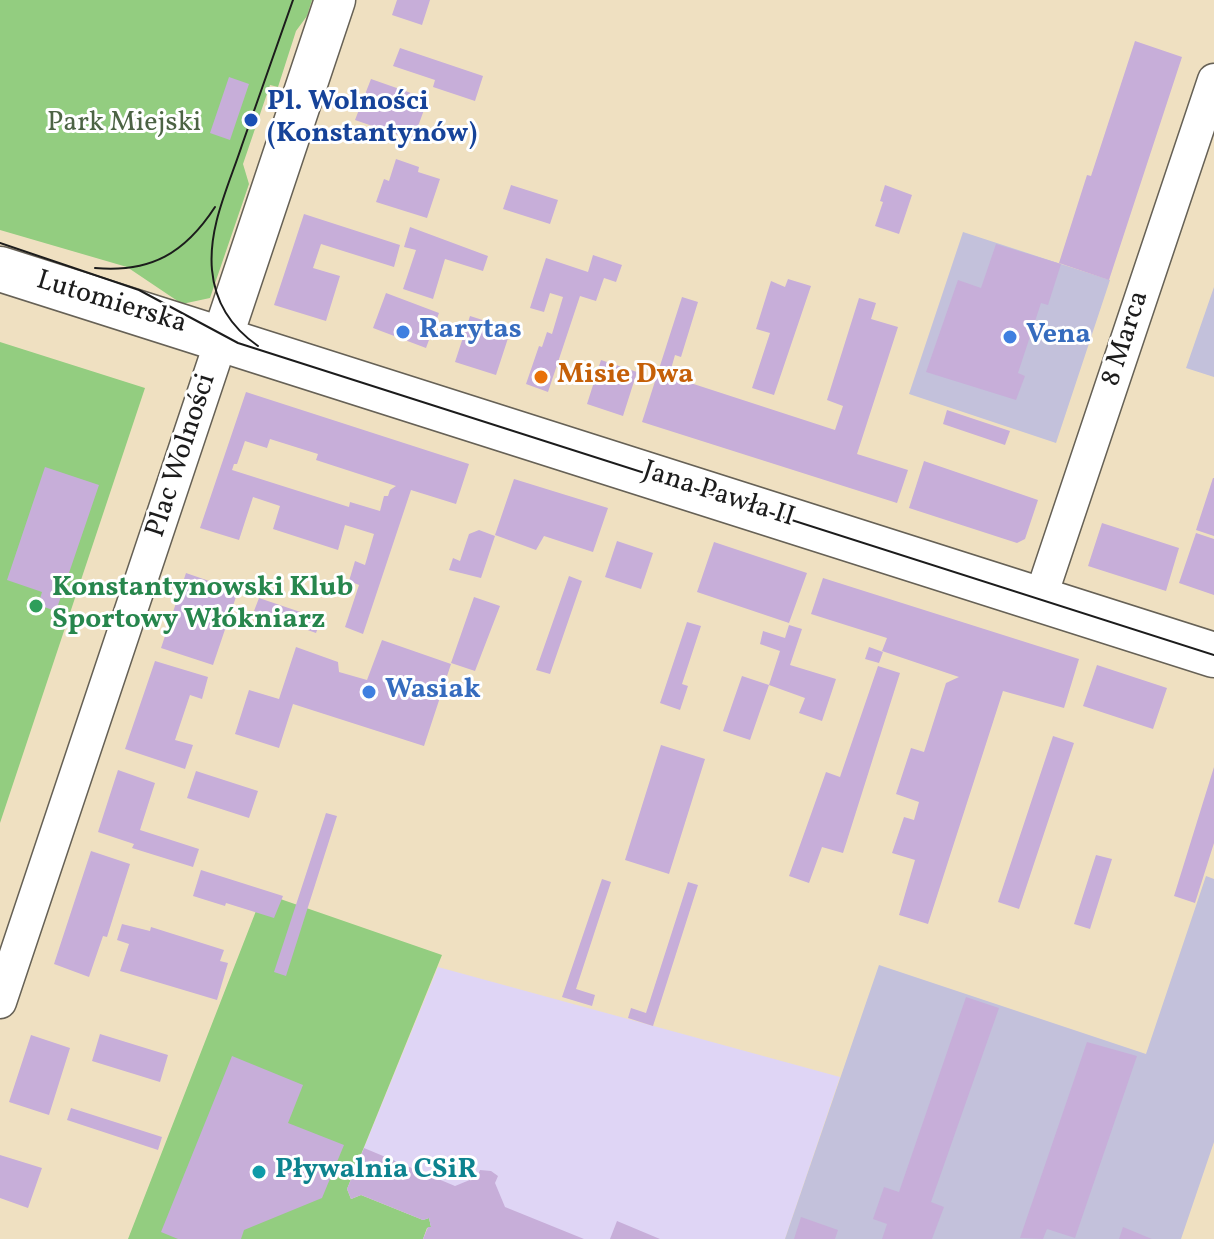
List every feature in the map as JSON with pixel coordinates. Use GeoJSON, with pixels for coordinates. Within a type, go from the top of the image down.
{"type":"FeatureCollection","features":[{"type":"Feature","properties":{"kind":"main road","name":"Lutomierska"},"geometry":{"type":"LineString","coordinates":[[0,269],[222,338]]}},
{"type":"Feature","properties":{"kind":"main road","name":"Jana Pawła II"},"geometry":{"type":"LineString","coordinates":[[222,338],[1214,655]]}},
{"type":"Feature","properties":{"kind":"street","name":"Plac Wolności"},"geometry":{"type":"LineString","coordinates":[[0,1002],[335,0]]}},
{"type":"Feature","properties":{"kind":"street","name":"8 Marca"},"geometry":{"type":"LineString","coordinates":[[1040,599],[1214,80]]}},
{"type":"Feature","properties":{"kind":"shaded area","name":"Vena"},"geometry":{"type":"Polygon","coordinates":[[[963,232],[1110,280],[1056,443],[909,394],[963,232]]]}},
{"type":"Feature","properties":{"kind":"shaded area"},"geometry":{"type":"Polygon","coordinates":[[[1214,287],[1214,377],[1186,368],[1214,287]]]}},
{"type":"Feature","properties":{"kind":"shaded area"},"geometry":{"type":"Polygon","coordinates":[[[1206,876],[1214,879],[1214,1142],[1181,1239],[785,1239],[879,965],[1146,1054],[1206,876]]]}},
{"type":"Feature","properties":{"kind":"shaded area"},"geometry":{"type":"Polygon","coordinates":[[[438,967],[840,1077],[785,1239],[423,1239],[428,1227],[423,1220],[362,1195],[351,1199],[347,1189],[438,967]]]}},
{"type":"Feature","properties":{"kind":"green space","name":"Park Miejski"},"geometry":{"type":"Polygon","coordinates":[[[0,0],[312,0],[307,16],[296,31],[278,87],[270,85],[243,164],[249,184],[210,298],[182,304],[127,267],[0,230],[0,0]]]}},
{"type":"Feature","properties":{"kind":"green space","name":"Konstantynowski Klub Sportowy Włókniarz"},"geometry":{"type":"Polygon","coordinates":[[[0,342],[145,388],[0,823],[0,342]]]}},
{"type":"Feature","properties":{"kind":"green space"},"geometry":{"type":"Polygon","coordinates":[[[263,893],[442,955],[347,1189],[351,1199],[361,1195],[423,1220],[429,1218],[431,1227],[427,1228],[423,1239],[128,1239],[263,893]]]}},
{"type":"Feature","properties":{"kind":"building"},"geometry":{"type":"Polygon","coordinates":[[[397,0],[430,0],[422,25],[392,15],[397,0]]]}},
{"type":"Feature","properties":{"kind":"building"},"geometry":{"type":"Polygon","coordinates":[[[1135,41],[1182,57],[1109,280],[1059,263],[1135,41]]]}},
{"type":"Feature","properties":{"kind":"building"},"geometry":{"type":"Polygon","coordinates":[[[400,48],[483,76],[475,101],[433,87],[435,80],[393,66],[400,48]]]}},
{"type":"Feature","properties":{"kind":"building"},"geometry":{"type":"Polygon","coordinates":[[[229,77],[249,84],[230,140],[210,133],[229,77]]]}},
{"type":"Feature","properties":{"kind":"building"},"geometry":{"type":"Polygon","coordinates":[[[371,79],[428,99],[413,140],[355,120],[371,79]]]}},
{"type":"Feature","properties":{"kind":"building"},"geometry":{"type":"Polygon","coordinates":[[[396,159],[419,167],[418,172],[440,179],[427,218],[376,202],[384,179],[389,181],[396,159]]]}},
{"type":"Feature","properties":{"kind":"building"},"geometry":{"type":"Polygon","coordinates":[[[511,185],[558,200],[550,224],[503,209],[511,185]]]}},
{"type":"Feature","properties":{"kind":"building"},"geometry":{"type":"Polygon","coordinates":[[[885,185],[912,195],[899,234],[875,226],[885,185]]]}},
{"type":"Feature","properties":{"kind":"building"},"geometry":{"type":"Polygon","coordinates":[[[304,214],[400,245],[394,267],[321,244],[313,268],[340,276],[326,321],[274,305],[304,214]]]}},
{"type":"Feature","properties":{"kind":"building"},"geometry":{"type":"Polygon","coordinates":[[[410,227],[488,256],[483,271],[445,259],[433,299],[403,289],[416,250],[404,247],[410,227]]]}},
{"type":"Feature","properties":{"kind":"building"},"geometry":{"type":"Polygon","coordinates":[[[996,244],[1061,264],[1048,305],[1041,303],[1018,373],[1025,376],[1016,400],[926,372],[958,280],[981,288],[996,244]]]}},
{"type":"Feature","properties":{"kind":"building"},"geometry":{"type":"Polygon","coordinates":[[[593,255],[622,265],[616,282],[604,278],[596,301],[580,296],[548,392],[526,384],[539,346],[542,347],[547,332],[552,334],[563,297],[550,293],[544,312],[530,308],[546,258],[588,272],[593,255]]]}},
{"type":"Feature","properties":{"kind":"building"},"geometry":{"type":"Polygon","coordinates":[[[788,279],[811,286],[774,395],[752,388],[770,333],[756,329],[771,281],[785,287],[788,279]]]}},
{"type":"Feature","properties":{"kind":"building"},"geometry":{"type":"Polygon","coordinates":[[[386,293],[439,313],[426,348],[373,328],[386,293]]]}},
{"type":"Feature","properties":{"kind":"building"},"geometry":{"type":"Polygon","coordinates":[[[682,297],[698,302],[681,357],[675,355],[669,376],[835,430],[843,406],[827,400],[859,298],[876,303],[871,319],[898,327],[857,454],[908,470],[897,503],[642,422],[682,297]]]}},
{"type":"Feature","properties":{"kind":"building"},"geometry":{"type":"Polygon","coordinates":[[[470,316],[511,329],[496,375],[455,362],[470,316]]]}},
{"type":"Feature","properties":{"kind":"building"},"geometry":{"type":"Polygon","coordinates":[[[601,360],[637,372],[623,416],[587,404],[601,360]]]}},
{"type":"Feature","properties":{"kind":"building"},"geometry":{"type":"Polygon","coordinates":[[[246,392],[469,464],[456,504],[411,490],[363,634],[345,627],[359,585],[349,581],[355,561],[365,565],[374,534],[345,525],[338,550],[273,529],[280,506],[253,497],[239,540],[200,528],[246,392]],[[270,439],[267,448],[245,441],[232,470],[349,507],[350,502],[380,511],[384,496],[388,496],[396,486],[316,460],[318,454],[270,439]]]}},
{"type":"Feature","properties":{"kind":"building"},"geometry":{"type":"Polygon","coordinates":[[[947,410],[1010,431],[1005,445],[943,424],[947,410]]]}},
{"type":"Feature","properties":{"kind":"building"},"geometry":{"type":"Polygon","coordinates":[[[924,461],[1038,500],[1025,539],[1017,543],[909,508],[924,461]]]}},
{"type":"Feature","properties":{"kind":"building"},"geometry":{"type":"Polygon","coordinates":[[[45,467],[99,485],[56,611],[38,605],[42,592],[7,580],[45,467]]]}},
{"type":"Feature","properties":{"kind":"building"},"geometry":{"type":"Polygon","coordinates":[[[1214,478],[1214,536],[1196,530],[1214,478]]]}},
{"type":"Feature","properties":{"kind":"building"},"geometry":{"type":"Polygon","coordinates":[[[514,479],[608,508],[593,552],[544,536],[536,550],[495,535],[514,479]]]}},
{"type":"Feature","properties":{"kind":"building"},"geometry":{"type":"Polygon","coordinates":[[[1102,523],[1179,548],[1166,591],[1088,566],[1102,523]]]}},
{"type":"Feature","properties":{"kind":"building"},"geometry":{"type":"Polygon","coordinates":[[[479,530],[495,536],[481,578],[449,570],[453,558],[460,561],[469,534],[479,530]]]}},
{"type":"Feature","properties":{"kind":"building"},"geometry":{"type":"Polygon","coordinates":[[[1196,533],[1214,539],[1214,595],[1179,583],[1196,533]]]}},
{"type":"Feature","properties":{"kind":"building"},"geometry":{"type":"Polygon","coordinates":[[[617,541],[653,553],[641,589],[605,577],[617,541]]]}},
{"type":"Feature","properties":{"kind":"building"},"geometry":{"type":"Polygon","coordinates":[[[714,542],[807,573],[789,623],[697,592],[714,542]]]}},
{"type":"Feature","properties":{"kind":"building"},"geometry":{"type":"Polygon","coordinates":[[[186,573],[238,591],[213,665],[161,648],[186,573]]]}},
{"type":"Feature","properties":{"kind":"building"},"geometry":{"type":"Polygon","coordinates":[[[569,576],[582,581],[550,674],[536,670],[569,576]]]}},
{"type":"Feature","properties":{"kind":"building"},"geometry":{"type":"Polygon","coordinates":[[[823,578],[1079,659],[1064,708],[1003,691],[928,924],[899,915],[915,860],[892,853],[904,817],[914,820],[919,802],[896,794],[911,748],[924,752],[946,683],[959,677],[882,651],[887,638],[811,614],[823,578]]]}},
{"type":"Feature","properties":{"kind":"building"},"geometry":{"type":"Polygon","coordinates":[[[474,597],[500,606],[475,671],[451,663],[474,597]]]}},
{"type":"Feature","properties":{"kind":"building"},"geometry":{"type":"Polygon","coordinates":[[[259,598],[321,619],[316,633],[254,611],[259,598]]]}},
{"type":"Feature","properties":{"kind":"building"},"geometry":{"type":"Polygon","coordinates":[[[687,622],[701,626],[682,684],[688,686],[680,710],[660,703],[687,622]]]}},
{"type":"Feature","properties":{"kind":"building"},"geometry":{"type":"Polygon","coordinates":[[[789,625],[802,629],[790,665],[836,679],[822,721],[799,713],[805,698],[769,685],[780,651],[760,644],[763,631],[785,638],[789,625]]]}},
{"type":"Feature","properties":{"kind":"building","name":"Wasiak"},"geometry":{"type":"Polygon","coordinates":[[[382,640],[451,664],[424,746],[293,704],[279,748],[235,734],[249,690],[279,699],[296,647],[338,662],[339,672],[367,680],[382,640]]]}},
{"type":"Feature","properties":{"kind":"building"},"geometry":{"type":"Polygon","coordinates":[[[869,647],[883,652],[879,663],[865,659],[869,647]]]}},
{"type":"Feature","properties":{"kind":"building"},"geometry":{"type":"Polygon","coordinates":[[[155,661],[208,677],[202,699],[190,695],[175,740],[193,745],[185,769],[125,749],[155,661]]]}},
{"type":"Feature","properties":{"kind":"building"},"geometry":{"type":"Polygon","coordinates":[[[1097,665],[1167,688],[1153,729],[1083,706],[1097,665]]]}},
{"type":"Feature","properties":{"kind":"building"},"geometry":{"type":"Polygon","coordinates":[[[878,666],[900,673],[843,853],[822,847],[809,883],[789,876],[826,772],[840,777],[878,666]]]}},
{"type":"Feature","properties":{"kind":"building"},"geometry":{"type":"Polygon","coordinates":[[[742,676],[769,685],[750,740],[723,731],[742,676]]]}},
{"type":"Feature","properties":{"kind":"building"},"geometry":{"type":"Polygon","coordinates":[[[1053,736],[1074,743],[1019,909],[998,902],[1053,736]]]}},
{"type":"Feature","properties":{"kind":"building"},"geometry":{"type":"Polygon","coordinates":[[[661,745],[705,759],[669,874],[625,860],[661,745]]]}},
{"type":"Feature","properties":{"kind":"building"},"geometry":{"type":"Polygon","coordinates":[[[1214,767],[1214,843],[1195,903],[1174,896],[1214,767]]]}},
{"type":"Feature","properties":{"kind":"building"},"geometry":{"type":"Polygon","coordinates":[[[118,770],[155,783],[140,830],[199,849],[193,867],[132,848],[134,844],[98,832],[118,770]]]}},
{"type":"Feature","properties":{"kind":"building"},"geometry":{"type":"Polygon","coordinates":[[[196,771],[258,791],[249,818],[187,798],[196,771]]]}},
{"type":"Feature","properties":{"kind":"building"},"geometry":{"type":"Polygon","coordinates":[[[326,813],[337,816],[286,976],[274,972],[326,813]]]}},
{"type":"Feature","properties":{"kind":"building"},"geometry":{"type":"Polygon","coordinates":[[[91,851],[130,864],[107,937],[103,936],[89,977],[54,964],[91,851]]]}},
{"type":"Feature","properties":{"kind":"building"},"geometry":{"type":"Polygon","coordinates":[[[1096,855],[1112,859],[1090,929],[1074,924],[1096,855]]]}},
{"type":"Feature","properties":{"kind":"building"},"geometry":{"type":"Polygon","coordinates":[[[201,870],[283,896],[274,918],[193,896],[201,870]]]}},
{"type":"Feature","properties":{"kind":"building"},"geometry":{"type":"Polygon","coordinates":[[[602,879],[611,882],[576,989],[595,995],[592,1006],[562,997],[602,879]]]}},
{"type":"Feature","properties":{"kind":"building"},"geometry":{"type":"Polygon","coordinates":[[[688,882],[698,885],[653,1026],[628,1018],[631,1008],[646,1013],[688,882]]]}},
{"type":"Feature","properties":{"kind":"building"},"geometry":{"type":"Polygon","coordinates":[[[122,924],[150,931],[151,927],[224,950],[220,961],[228,963],[217,1000],[120,971],[129,944],[117,940],[122,924]]]}},
{"type":"Feature","properties":{"kind":"building"},"geometry":{"type":"Polygon","coordinates":[[[966,997],[999,1008],[931,1202],[944,1207],[932,1239],[882,1239],[887,1224],[873,1219],[884,1187],[899,1192],[966,997]]]}},
{"type":"Feature","properties":{"kind":"building"},"geometry":{"type":"Polygon","coordinates":[[[100,1034],[168,1055],[160,1082],[92,1061],[100,1034]]]}},
{"type":"Feature","properties":{"kind":"building"},"geometry":{"type":"Polygon","coordinates":[[[31,1035],[70,1048],[49,1115],[9,1102],[31,1035]]]}},
{"type":"Feature","properties":{"kind":"building"},"geometry":{"type":"Polygon","coordinates":[[[1087,1042],[1137,1056],[1075,1238],[1047,1229],[1043,1239],[1020,1238],[1087,1042]]]}},
{"type":"Feature","properties":{"kind":"building","name":"Pływalnia CSiR"},"geometry":{"type":"Polygon","coordinates":[[[232,1056],[303,1085],[288,1123],[344,1145],[322,1198],[244,1230],[241,1239],[178,1239],[161,1232],[232,1056]]]}},
{"type":"Feature","properties":{"kind":"building"},"geometry":{"type":"Polygon","coordinates":[[[71,1108],[162,1137],[158,1150],[67,1120],[71,1108]]]}},
{"type":"Feature","properties":{"kind":"building"},"geometry":{"type":"Polygon","coordinates":[[[364,1148],[455,1186],[477,1177],[480,1170],[491,1171],[498,1176],[495,1183],[505,1207],[584,1239],[423,1239],[428,1227],[431,1227],[429,1218],[423,1220],[361,1195],[351,1199],[347,1189],[364,1148]]]}},
{"type":"Feature","properties":{"kind":"building"},"geometry":{"type":"Polygon","coordinates":[[[0,1155],[42,1168],[28,1208],[0,1198],[0,1155]]]}},
{"type":"Feature","properties":{"kind":"building"},"geometry":{"type":"Polygon","coordinates":[[[801,1217],[838,1230],[835,1239],[794,1239],[801,1217]]]}},
{"type":"Feature","properties":{"kind":"building"},"geometry":{"type":"Polygon","coordinates":[[[617,1221],[660,1239],[610,1239],[617,1221]]]}},
{"type":"Feature","properties":{"kind":"building"},"geometry":{"type":"Polygon","coordinates":[[[1123,1227],[1152,1239],[1119,1239],[1123,1227]]]}},
{"type":"Feature","properties":{"kind":"tram line"},"geometry":{"type":"LineString","coordinates":[[258,346],[240,331],[221,303],[212,270],[213,238],[226,191],[293,0]]}},
{"type":"Feature","properties":{"kind":"tram line"},"geometry":{"type":"LineString","coordinates":[[95,268],[133,267],[165,257],[191,237],[215,207]]}},
{"type":"Feature","properties":{"kind":"tram line"},"geometry":{"type":"LineString","coordinates":[[0,243],[139,290],[238,343],[1214,655]]}},
{"type":"Feature","properties":{"kind":"place","name":"Pl. Wolności (Konstantynów)"},"geometry":{"type":"Point","coordinates":[251,120]}},
{"type":"Feature","properties":{"kind":"place","name":"Rarytas"},"geometry":{"type":"Point","coordinates":[403,332]}},
{"type":"Feature","properties":{"kind":"place","name":"Vena"},"geometry":{"type":"Point","coordinates":[1010,337]}},
{"type":"Feature","properties":{"kind":"place","name":"Misie Dwa"},"geometry":{"type":"Point","coordinates":[541,377]}},
{"type":"Feature","properties":{"kind":"place","name":"Konstantynowski Klub Sportowy Włókniarz"},"geometry":{"type":"Point","coordinates":[36,606]}},
{"type":"Feature","properties":{"kind":"place","name":"Wasiak"},"geometry":{"type":"Point","coordinates":[369,692]}},
{"type":"Feature","properties":{"kind":"place","name":"Pływalnia CSiR"},"geometry":{"type":"Point","coordinates":[259,1172]}}]}
